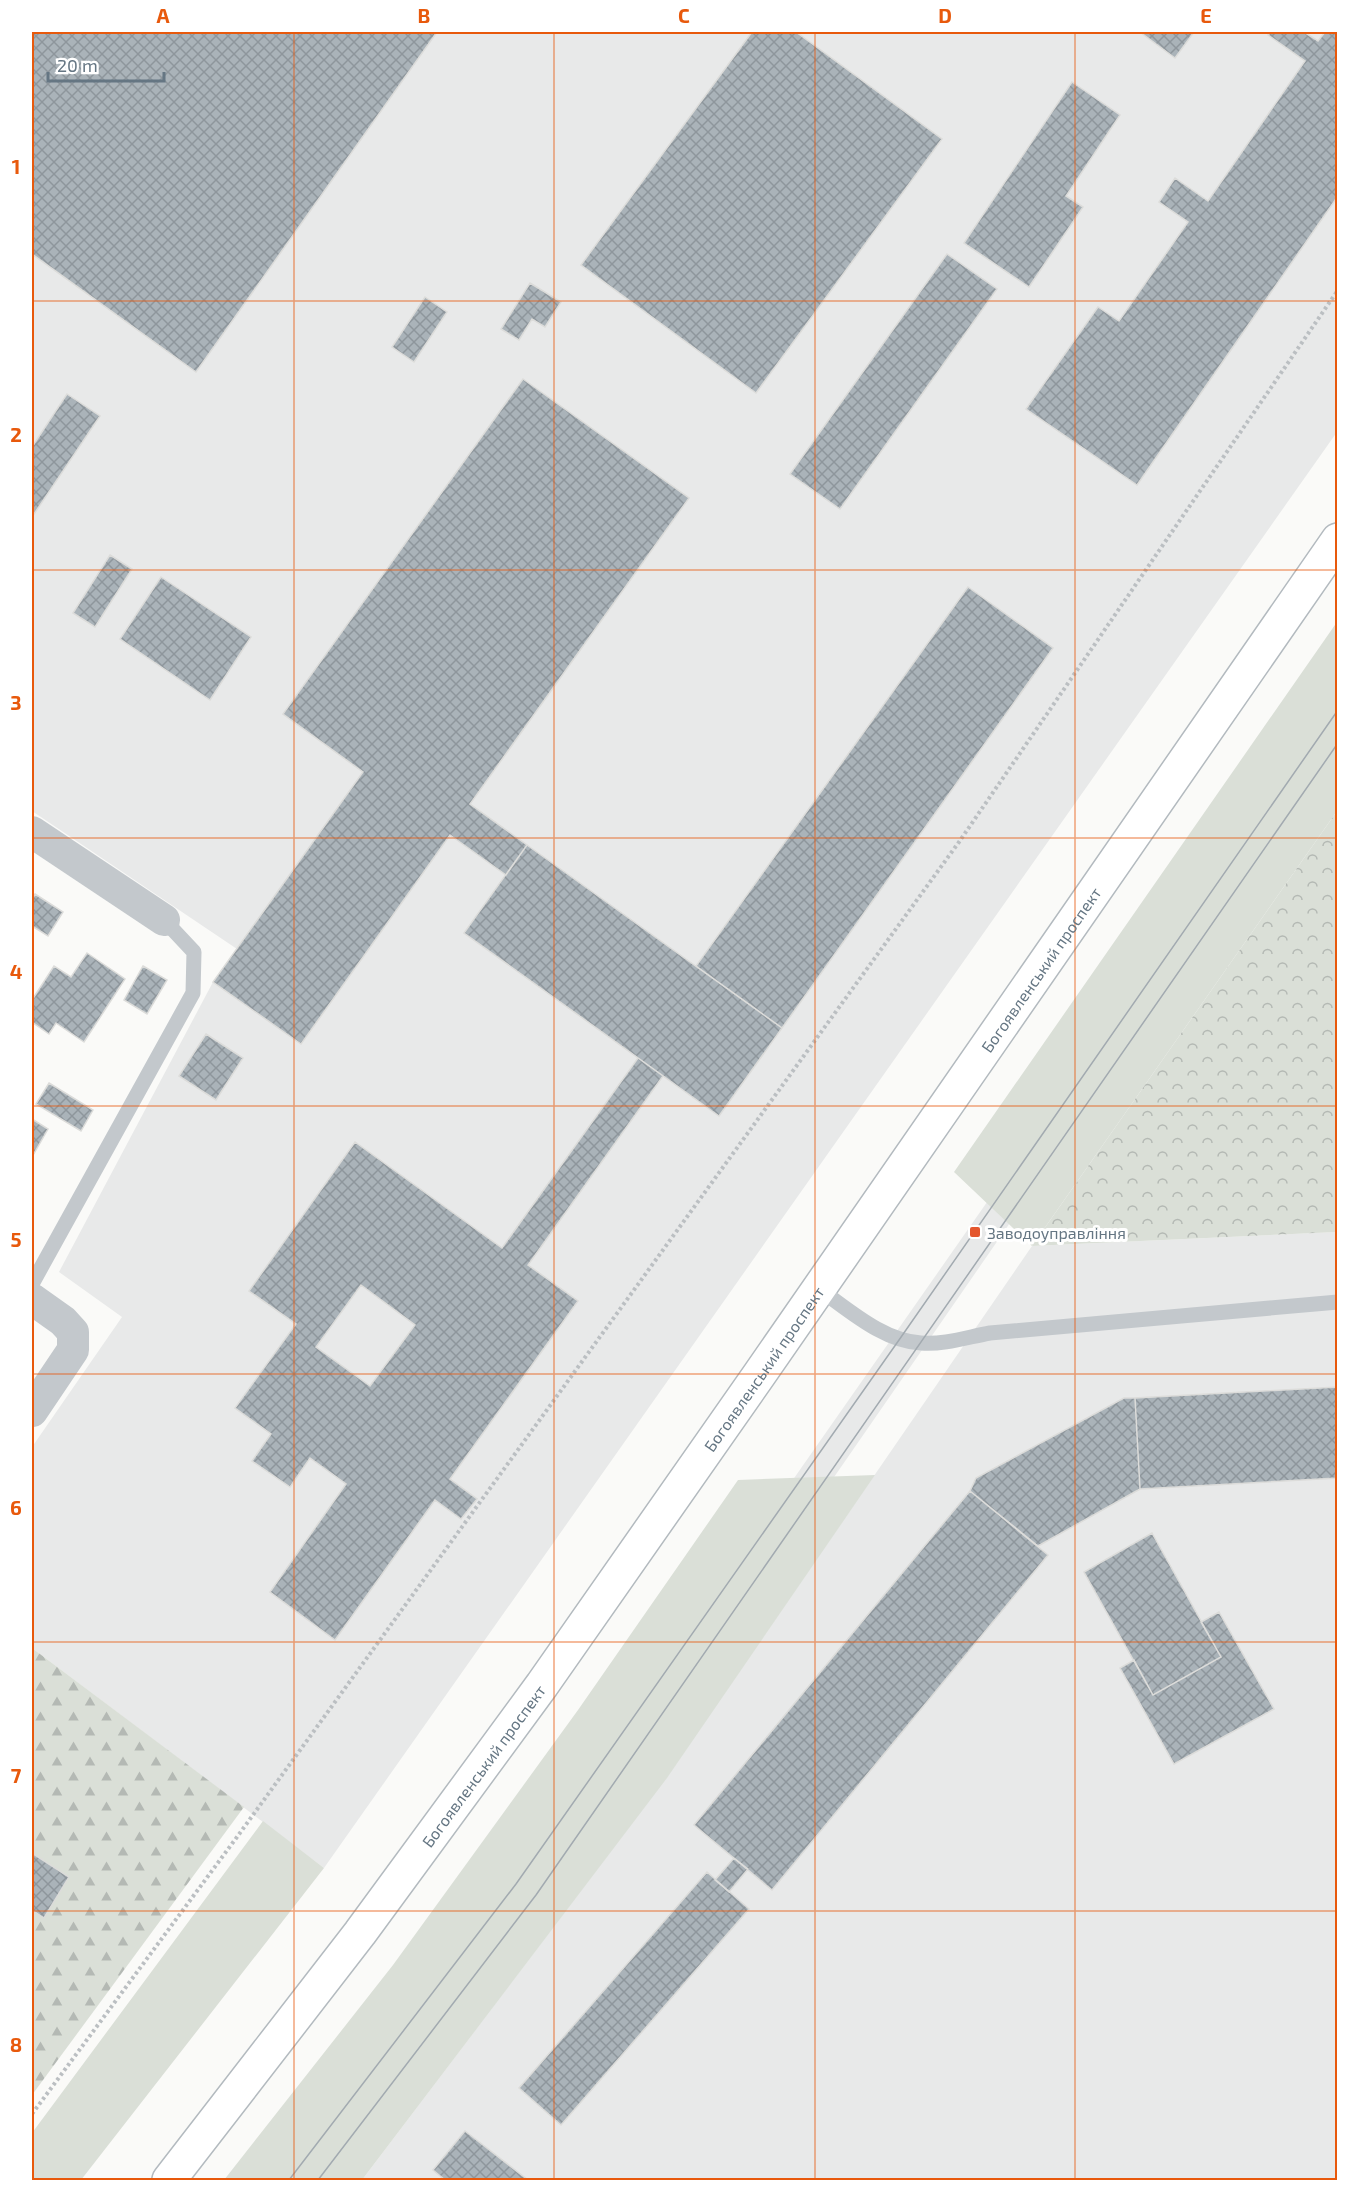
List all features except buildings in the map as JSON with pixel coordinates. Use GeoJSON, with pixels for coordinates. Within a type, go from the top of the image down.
{"type":"FeatureCollection","features":[{"type":"Feature","properties":{"kind":"main road","name":"Богоявленський проспект"},"geometry":{"type":"LineString","coordinates":[[169,2181],[360,1933],[542,1685],[1338,540]]}},
{"type":"Feature","properties":{"kind":"street"},"geometry":{"type":"LineString","coordinates":[[32,832],[164,920]]}},
{"type":"Feature","properties":{"kind":"street"},"geometry":{"type":"LineString","coordinates":[[32,1299],[63,1321],[73,1332],[73,1350],[32,1411]]}},
{"type":"Feature","properties":{"kind":"lane"},"geometry":{"type":"LineString","coordinates":[[32,1284],[193,993],[194,952],[164,920]]}},
{"type":"Feature","properties":{"kind":"lane"},"geometry":{"type":"LineString","coordinates":[[819,1289],[864,1320],[899,1340],[922,1343],[990,1333],[1338,1302]]}},
{"type":"Feature","properties":{"kind":"path"},"geometry":{"type":"LineString","coordinates":[[32,2114],[244,1827],[959,842],[1338,290]]}},
{"type":"Feature","properties":{"kind":"shaded area"},"geometry":{"type":"Polygon","coordinates":[[[32,32],[1337,32],[1337,432],[324,1868],[32,1648],[32,1447],[122,1317],[59,1272],[213,982],[237,949],[32,811],[32,32]]]}},
{"type":"Feature","properties":{"kind":"shaded area"},"geometry":{"type":"Polygon","coordinates":[[[1192,909],[1219,921],[542,1899],[284,2180],[511,1883],[1192,909]]]}},
{"type":"Feature","properties":{"kind":"shaded area"},"geometry":{"type":"Polygon","coordinates":[[[1337,1232],[1337,2180],[362,2180],[667,1777],[1032,1246],[1337,1232]]]}},
{"type":"Feature","properties":{"kind":"green space"},"geometry":{"type":"Polygon","coordinates":[[[1337,622],[1337,811],[1032,1246],[954,1172],[1337,622]]]}},
{"type":"Feature","properties":{"kind":"green space"},"geometry":{"type":"Polygon","coordinates":[[[1337,811],[1337,1232],[1032,1246],[1337,811]]]}},
{"type":"Feature","properties":{"kind":"green space"},"geometry":{"type":"Polygon","coordinates":[[[875,1475],[667,1778],[362,2180],[224,2180],[393,1965],[578,1710],[738,1480],[875,1475]]]}},
{"type":"Feature","properties":{"kind":"green space"},"geometry":{"type":"Polygon","coordinates":[[[32,1648],[244,1807],[32,2095],[32,1648]]]}},
{"type":"Feature","properties":{"kind":"green space"},"geometry":{"type":"Polygon","coordinates":[[[263,1821],[324,1868],[81,2180],[32,2180],[32,2133],[263,1821]]]}},
{"type":"Feature","properties":{"kind":"tram line"},"geometry":{"type":"LineString","coordinates":[[289,2180],[516,1884],[1338,710]]}},
{"type":"Feature","properties":{"kind":"tram line"},"geometry":{"type":"LineString","coordinates":[[318,2180],[536,1895],[1338,743]]}},
{"type":"Feature","properties":{"kind":"place","name":"Заводоуправління"},"geometry":{"type":"Point","coordinates":[975,1232]}}]}
